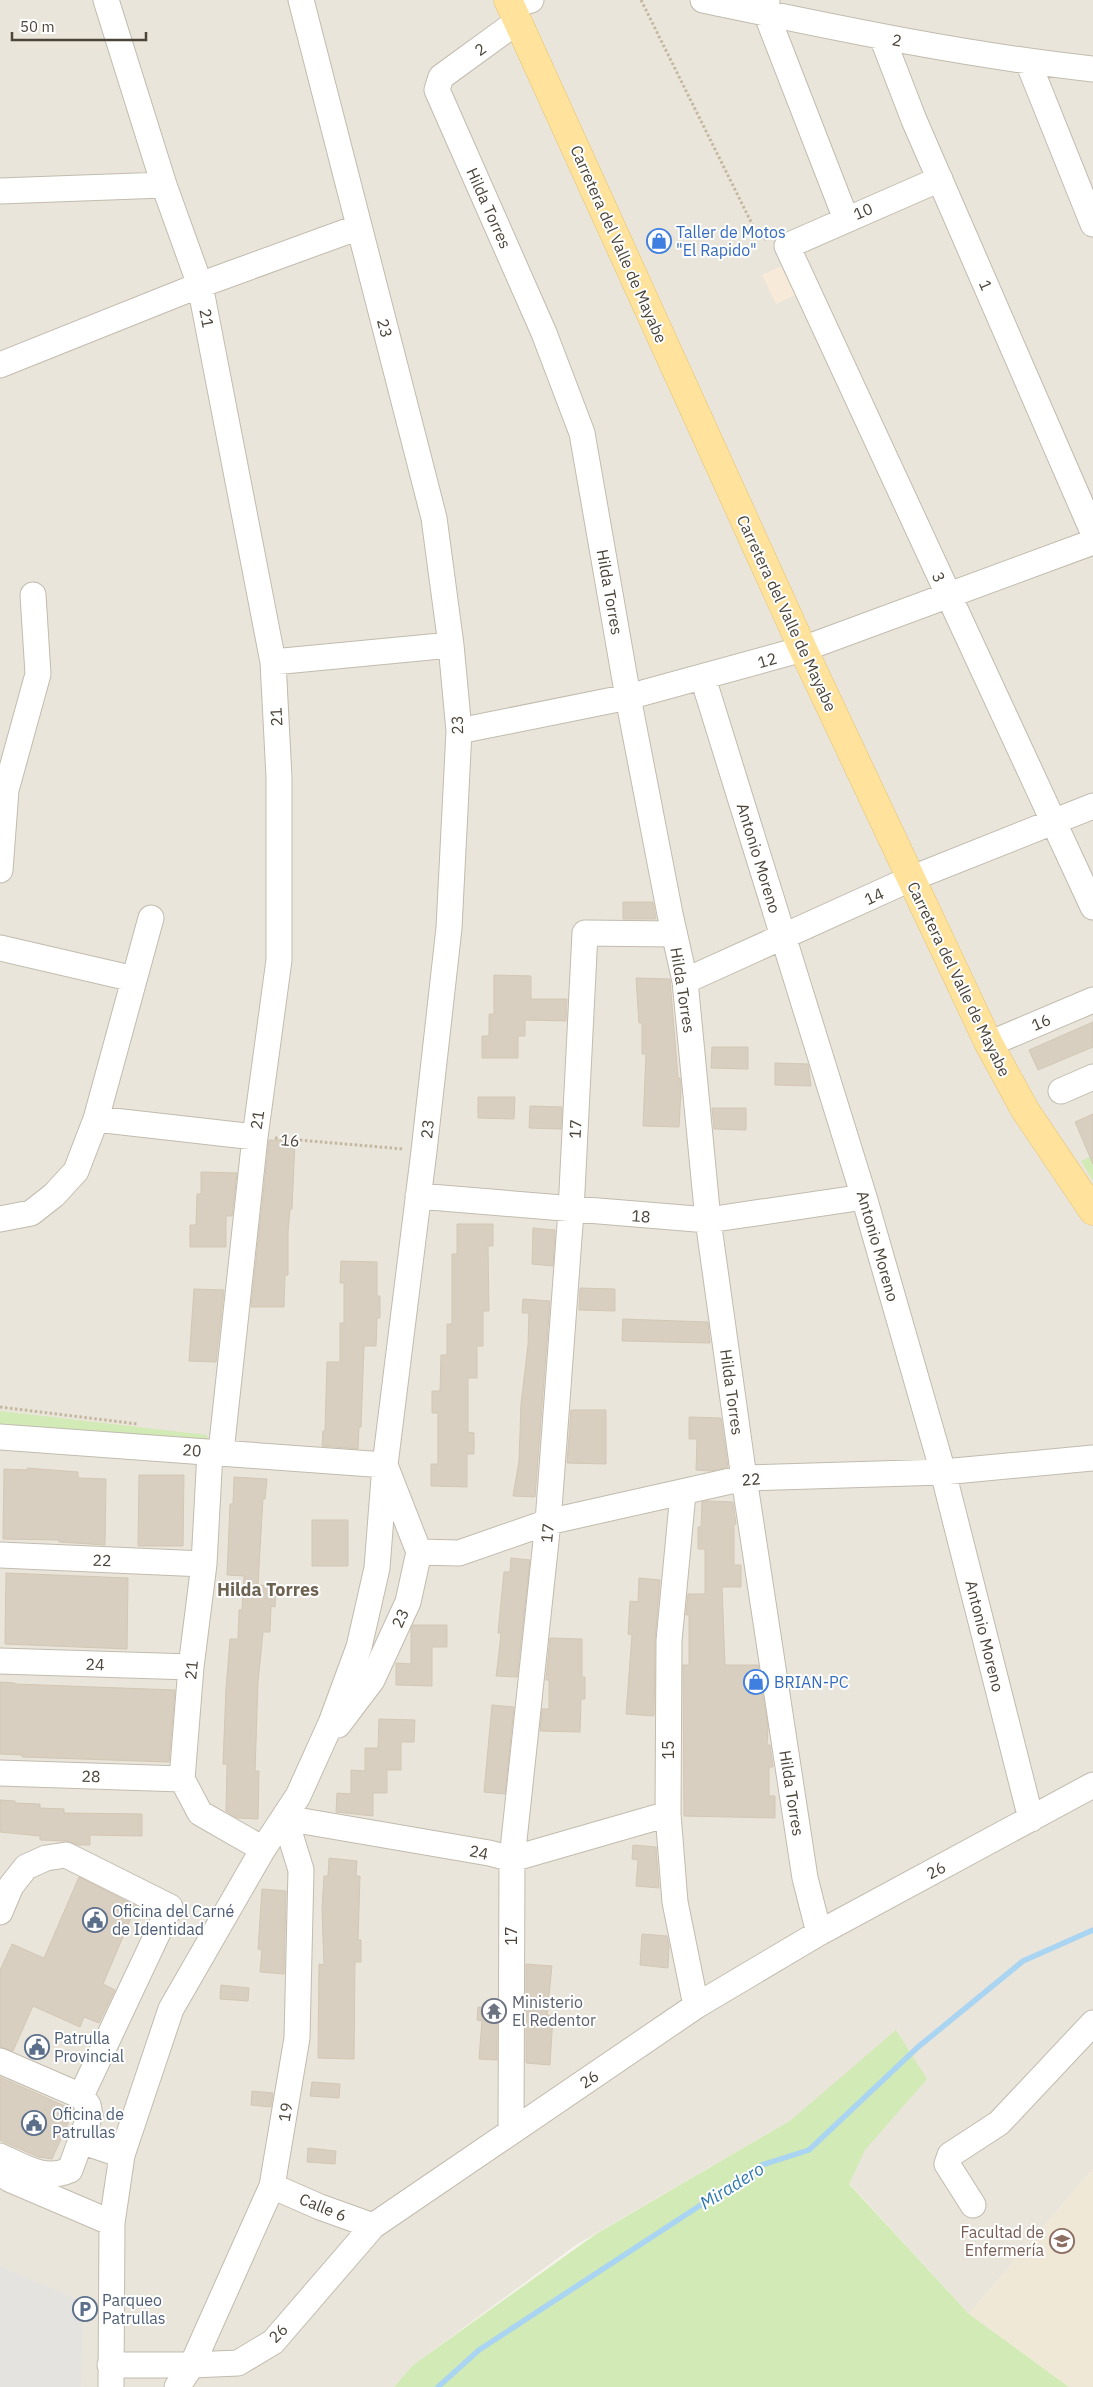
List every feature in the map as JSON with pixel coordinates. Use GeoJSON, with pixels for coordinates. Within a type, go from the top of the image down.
{"type":"FeatureCollection","features":[{"type":"Feature","properties":{"kind":"main road","name":"Carretera del Valle de Mayabe"},"geometry":{"type":"LineString","coordinates":[[517,7],[803,649],[910,879],[989,1044],[1025,1110],[1093,1211]]}},
{"type":"Feature","properties":{"kind":"street","name":"21"},"geometry":{"type":"LineString","coordinates":[[106,0],[164,185],[200,285],[273,662],[279,777],[279,960],[255,1136],[190,1667],[182,1779]]}},
{"type":"Feature","properties":{"kind":"street","name":"23"},"geometry":{"type":"LineString","coordinates":[[110,2376],[112,2223],[122,2155],[171,2009],[263,1849],[285,1818],[316,1756],[359,1648],[376,1568],[385,1465],[424,1151],[449,928],[459,731],[451,645],[434,518],[301,0]]}},
{"type":"Feature","properties":{"kind":"street","name":"2"},"geometry":{"type":"LineString","coordinates":[[703,0],[766,7],[882,37],[1028,62],[1093,69]]}},
{"type":"Feature","properties":{"kind":"street","name":"2"},"geometry":{"type":"LineString","coordinates":[[441,77],[517,7]]}},
{"type":"Feature","properties":{"kind":"street"},"geometry":{"type":"LineString","coordinates":[[766,7],[846,219]]}},
{"type":"Feature","properties":{"kind":"street","name":"1"},"geometry":{"type":"LineString","coordinates":[[882,37],[940,179],[1093,532]]}},
{"type":"Feature","properties":{"kind":"street"},"geometry":{"type":"LineString","coordinates":[[1028,62],[1093,224]]}},
{"type":"Feature","properties":{"kind":"street","name":"Hilda Torres"},"geometry":{"type":"LineString","coordinates":[[441,77],[437,90],[544,333],[582,433],[628,697],[674,934],[685,981],[708,1220],[744,1478],[805,1878],[819,1934]]}},
{"type":"Feature","properties":{"kind":"street","name":"10"},"geometry":{"type":"LineString","coordinates":[[787,246],[940,179]]}},
{"type":"Feature","properties":{"kind":"street"},"geometry":{"type":"LineString","coordinates":[[0,191],[164,185]]}},
{"type":"Feature","properties":{"kind":"street"},"geometry":{"type":"LineString","coordinates":[[0,366],[200,285],[359,227]]}},
{"type":"Feature","properties":{"kind":"street","name":"3"},"geometry":{"type":"LineString","coordinates":[[787,246],[1052,822],[1093,906]]}},
{"type":"Feature","properties":{"kind":"street","name":"12"},"geometry":{"type":"LineString","coordinates":[[459,731],[628,697],[703,678],[803,649],[1093,542]]}},
{"type":"Feature","properties":{"kind":"street"},"geometry":{"type":"LineString","coordinates":[[0,870],[3,790],[38,674],[33,595]]}},
{"type":"Feature","properties":{"kind":"street"},"geometry":{"type":"LineString","coordinates":[[273,662],[451,645]]}},
{"type":"Feature","properties":{"kind":"street","name":"Antonio Moreno"},"geometry":{"type":"LineString","coordinates":[[703,678],[864,1197],[943,1472],[1031,1819]]}},
{"type":"Feature","properties":{"kind":"street","name":"14"},"geometry":{"type":"LineString","coordinates":[[685,981],[910,879],[1093,806]]}},
{"type":"Feature","properties":{"kind":"street"},"geometry":{"type":"LineString","coordinates":[[0,1219],[31,1213],[54,1195],[76,1171],[96,1119],[151,918]]}},
{"type":"Feature","properties":{"kind":"street","name":"17"},"geometry":{"type":"LineString","coordinates":[[511,2132],[512,1859],[548,1522],[572,1211],[585,934],[674,934]]}},
{"type":"Feature","properties":{"kind":"street"},"geometry":{"type":"LineString","coordinates":[[0,948],[134,978]]}},
{"type":"Feature","properties":{"kind":"street","name":"16"},"geometry":{"type":"LineString","coordinates":[[989,1044],[1093,1000]]}},
{"type":"Feature","properties":{"kind":"street"},"geometry":{"type":"LineString","coordinates":[[1061,1091],[1093,1077]]}},
{"type":"Feature","properties":{"kind":"street"},"geometry":{"type":"LineString","coordinates":[[96,1119],[255,1136]]}},
{"type":"Feature","properties":{"kind":"street","name":"18"},"geometry":{"type":"LineString","coordinates":[[418,1196],[572,1211],[708,1220],[864,1197]]}},
{"type":"Feature","properties":{"kind":"street","name":"20"},"geometry":{"type":"LineString","coordinates":[[0,1437],[385,1465]]}},
{"type":"Feature","properties":{"kind":"street","name":"22"},"geometry":{"type":"LineString","coordinates":[[419,1552],[459,1553],[548,1522],[744,1478],[943,1472],[1093,1458]]}},
{"type":"Feature","properties":{"kind":"street","name":"23"},"geometry":{"type":"LineString","coordinates":[[316,1756],[372,1680],[408,1602],[419,1552],[385,1465]]}},
{"type":"Feature","properties":{"kind":"street","name":"15"},"geometry":{"type":"LineString","coordinates":[[683,1493],[669,1641],[668,1814],[675,1902],[696,2006]]}},
{"type":"Feature","properties":{"kind":"street","name":"22"},"geometry":{"type":"LineString","coordinates":[[0,1555],[204,1564]]}},
{"type":"Feature","properties":{"kind":"street","name":"24"},"geometry":{"type":"LineString","coordinates":[[0,1661],[190,1667]]}},
{"type":"Feature","properties":{"kind":"street","name":"28"},"geometry":{"type":"LineString","coordinates":[[0,1773],[182,1779]]}},
{"type":"Feature","properties":{"kind":"street"},"geometry":{"type":"LineString","coordinates":[[182,1779],[200,1813],[263,1849]]}},
{"type":"Feature","properties":{"kind":"street","name":"26"},"geometry":{"type":"LineString","coordinates":[[110,2376],[192,2365],[238,2363],[273,2342],[373,2226],[696,2006],[819,1934],[1093,1785]]}},
{"type":"Feature","properties":{"kind":"street","name":"24"},"geometry":{"type":"LineString","coordinates":[[285,1818],[512,1859],[668,1814]]}},
{"type":"Feature","properties":{"kind":"street","name":"19"},"geometry":{"type":"LineString","coordinates":[[177,2387],[192,2365],[272,2186],[297,2028],[302,1870],[285,1818]]}},
{"type":"Feature","properties":{"kind":"street"},"geometry":{"type":"LineString","coordinates":[[0,1912],[11,1886],[26,1867],[46,1858],[66,1855],[170,1907],[81,2096]]}},
{"type":"Feature","properties":{"kind":"street"},"geometry":{"type":"LineString","coordinates":[[972,2205],[947,2164],[950,2155],[999,2123],[1093,2023]]}},
{"type":"Feature","properties":{"kind":"street"},"geometry":{"type":"LineString","coordinates":[[0,2061],[81,2096],[88,2105],[90,2115],[70,2170],[58,2175],[43,2175],[0,2156]]}},
{"type":"Feature","properties":{"kind":"street"},"geometry":{"type":"LineString","coordinates":[[80,2141],[122,2155]]}},
{"type":"Feature","properties":{"kind":"street"},"geometry":{"type":"LineString","coordinates":[[0,2175],[112,2223]]}},
{"type":"Feature","properties":{"kind":"street","name":"Calle 6"},"geometry":{"type":"LineString","coordinates":[[272,2186],[320,2207],[373,2226]]}},
{"type":"Feature","properties":{"kind":"path"},"geometry":{"type":"LineString","coordinates":[[642,0],[758,236],[787,246]]}},
{"type":"Feature","properties":{"kind":"path","name":"16"},"geometry":{"type":"LineString","coordinates":[[255,1136],[424,1151]]}},
{"type":"Feature","properties":{"kind":"path"},"geometry":{"type":"LineString","coordinates":[[0,1407],[145,1425]]}},
{"type":"Feature","properties":{"kind":"shaded area"},"geometry":{"type":"Polygon","coordinates":[[[0,0],[1093,0],[1093,2169],[969,2314],[791,2120],[576,2245],[413,2365],[394,2387],[0,2387],[0,0]]]}},
{"type":"Feature","properties":{"kind":"shaded area"},"geometry":{"type":"Polygon","coordinates":[[[781,266],[795,295],[776,304],[762,275],[781,266]]]}},
{"type":"Feature","properties":{"kind":"shaded area","name":"Facultad de Enfermería"},"geometry":{"type":"Polygon","coordinates":[[[1093,2169],[1093,2387],[1069,2387],[969,2314],[1093,2169]]]}},
{"type":"Feature","properties":{"kind":"shaded area"},"geometry":{"type":"Polygon","coordinates":[[[0,2266],[83,2302],[81,2387],[0,2387],[0,2266]]]}},
{"type":"Feature","properties":{"kind":"green space"},"geometry":{"type":"Polygon","coordinates":[[[1093,1156],[1093,1181],[1081,1161],[1093,1156]]]}},
{"type":"Feature","properties":{"kind":"green space"},"geometry":{"type":"Polygon","coordinates":[[[0,1411],[207,1435],[208,1443],[0,1431],[0,1411]]]}},
{"type":"Feature","properties":{"kind":"green space"},"geometry":{"type":"Polygon","coordinates":[[[896,2030],[927,2079],[865,2150],[849,2184],[969,2314],[1069,2387],[394,2387],[413,2365],[596,2234],[791,2120],[896,2030]]]}},
{"type":"Feature","properties":{"kind":"building"},"geometry":{"type":"Polygon","coordinates":[[[623,902],[653,902],[656,919],[623,919],[623,902]]]}},
{"type":"Feature","properties":{"kind":"building"},"geometry":{"type":"Polygon","coordinates":[[[494,975],[531,976],[531,999],[567,999],[566,1021],[525,1020],[525,1036],[518,1036],[518,1058],[482,1058],[482,1036],[489,1036],[489,1014],[494,1014],[494,975]]]}},
{"type":"Feature","properties":{"kind":"building"},"geometry":{"type":"Polygon","coordinates":[[[636,978],[670,979],[678,1078],[680,1078],[681,1091],[679,1127],[643,1126],[646,1054],[642,1054],[642,1023],[639,1023],[636,978]]]}},
{"type":"Feature","properties":{"kind":"building"},"geometry":{"type":"Polygon","coordinates":[[[1093,1022],[1093,1047],[1038,1070],[1029,1050],[1093,1022]]]}},
{"type":"Feature","properties":{"kind":"building"},"geometry":{"type":"Polygon","coordinates":[[[712,1047],[748,1047],[748,1069],[711,1068],[712,1047]]]}},
{"type":"Feature","properties":{"kind":"building"},"geometry":{"type":"Polygon","coordinates":[[[775,1063],[808,1064],[811,1086],[775,1085],[775,1063]]]}},
{"type":"Feature","properties":{"kind":"building"},"geometry":{"type":"Polygon","coordinates":[[[478,1097],[515,1097],[514,1119],[478,1118],[478,1097]]]}},
{"type":"Feature","properties":{"kind":"building"},"geometry":{"type":"Polygon","coordinates":[[[530,1106],[562,1107],[561,1129],[529,1128],[530,1106]]]}},
{"type":"Feature","properties":{"kind":"building"},"geometry":{"type":"Polygon","coordinates":[[[712,1108],[746,1108],[746,1130],[714,1129],[712,1108]]]}},
{"type":"Feature","properties":{"kind":"building"},"geometry":{"type":"Polygon","coordinates":[[[1093,1114],[1093,1164],[1075,1122],[1093,1114]]]}},
{"type":"Feature","properties":{"kind":"building"},"geometry":{"type":"Polygon","coordinates":[[[269,1140],[295,1140],[292,1209],[290,1209],[288,1232],[288,1275],[285,1275],[284,1307],[251,1307],[269,1140]]]}},
{"type":"Feature","properties":{"kind":"building"},"geometry":{"type":"Polygon","coordinates":[[[201,1172],[237,1173],[232,1216],[226,1216],[226,1247],[190,1247],[190,1225],[196,1225],[197,1194],[201,1194],[201,1172]]]}},
{"type":"Feature","properties":{"kind":"building"},"geometry":{"type":"Polygon","coordinates":[[[457,1224],[493,1224],[493,1246],[488,1246],[489,1311],[483,1311],[483,1346],[477,1346],[477,1378],[468,1378],[468,1432],[474,1433],[474,1454],[467,1454],[467,1487],[431,1486],[431,1464],[438,1464],[438,1413],[432,1413],[432,1391],[440,1391],[441,1355],[447,1355],[447,1324],[452,1324],[452,1254],[457,1254],[457,1224]]]}},
{"type":"Feature","properties":{"kind":"building"},"geometry":{"type":"Polygon","coordinates":[[[533,1228],[555,1230],[553,1266],[532,1264],[533,1228]]]}},
{"type":"Feature","properties":{"kind":"building"},"geometry":{"type":"Polygon","coordinates":[[[341,1261],[377,1262],[377,1296],[380,1296],[380,1318],[377,1318],[376,1346],[364,1346],[361,1427],[359,1427],[358,1449],[322,1446],[323,1431],[325,1431],[327,1362],[340,1362],[340,1323],[344,1323],[344,1283],[340,1283],[341,1261]]]}},
{"type":"Feature","properties":{"kind":"building"},"geometry":{"type":"Polygon","coordinates":[[[580,1288],[615,1289],[615,1311],[579,1310],[580,1288]]]}},
{"type":"Feature","properties":{"kind":"building"},"geometry":{"type":"Polygon","coordinates":[[[194,1289],[224,1290],[216,1362],[189,1361],[194,1289]]]}},
{"type":"Feature","properties":{"kind":"building"},"geometry":{"type":"Polygon","coordinates":[[[523,1299],[550,1301],[535,1497],[513,1496],[519,1461],[521,1404],[528,1345],[529,1313],[522,1313],[523,1299]]]}},
{"type":"Feature","properties":{"kind":"building"},"geometry":{"type":"Polygon","coordinates":[[[623,1319],[708,1322],[710,1343],[622,1341],[623,1319]]]}},
{"type":"Feature","properties":{"kind":"building"},"geometry":{"type":"Polygon","coordinates":[[[571,1410],[606,1410],[606,1464],[567,1463],[571,1410]]]}},
{"type":"Feature","properties":{"kind":"building"},"geometry":{"type":"Polygon","coordinates":[[[689,1417],[721,1418],[728,1467],[711,1471],[696,1470],[697,1439],[689,1439],[689,1417]]]}},
{"type":"Feature","properties":{"kind":"building"},"geometry":{"type":"Polygon","coordinates":[[[27,1468],[78,1472],[78,1478],[106,1479],[105,1545],[59,1542],[59,1540],[3,1539],[4,1469],[27,1470],[27,1468]]]}},
{"type":"Feature","properties":{"kind":"building"},"geometry":{"type":"Polygon","coordinates":[[[139,1475],[184,1475],[183,1546],[138,1546],[139,1475]]]}},
{"type":"Feature","properties":{"kind":"building"},"geometry":{"type":"Polygon","coordinates":[[[234,1477],[267,1479],[265,1499],[263,1499],[258,1585],[276,1586],[275,1607],[271,1606],[270,1632],[263,1632],[258,1682],[255,1771],[259,1771],[258,1819],[237,1818],[226,1811],[227,1764],[223,1764],[226,1689],[230,1639],[238,1639],[239,1610],[242,1610],[244,1576],[227,1575],[230,1504],[233,1504],[234,1477]]]}},
{"type":"Feature","properties":{"kind":"building"},"geometry":{"type":"Polygon","coordinates":[[[702,1502],[733,1502],[736,1524],[734,1524],[734,1565],[741,1565],[741,1587],[722,1587],[725,1665],[758,1665],[768,1727],[767,1745],[770,1745],[773,1767],[769,1767],[769,1796],[775,1796],[775,1818],[684,1816],[683,1665],[689,1665],[689,1615],[686,1615],[686,1613],[688,1594],[705,1594],[705,1549],[698,1549],[698,1527],[701,1527],[702,1502]]]}},
{"type":"Feature","properties":{"kind":"building"},"geometry":{"type":"Polygon","coordinates":[[[312,1520],[348,1520],[348,1566],[312,1566],[312,1520]]]}},
{"type":"Feature","properties":{"kind":"building"},"geometry":{"type":"Polygon","coordinates":[[[511,1558],[530,1560],[517,1677],[496,1676],[501,1633],[498,1633],[504,1572],[510,1572],[511,1558]]]}},
{"type":"Feature","properties":{"kind":"building"},"geometry":{"type":"Polygon","coordinates":[[[6,1573],[128,1578],[127,1649],[5,1644],[6,1573]]]}},
{"type":"Feature","properties":{"kind":"building"},"geometry":{"type":"Polygon","coordinates":[[[639,1578],[660,1580],[655,1641],[654,1716],[626,1714],[632,1635],[628,1634],[630,1601],[638,1602],[639,1578]]]}},
{"type":"Feature","properties":{"kind":"building"},"geometry":{"type":"Polygon","coordinates":[[[413,1625],[447,1625],[447,1647],[432,1647],[432,1686],[396,1685],[396,1663],[411,1664],[411,1629],[413,1625]]]}},
{"type":"Feature","properties":{"kind":"building"},"geometry":{"type":"Polygon","coordinates":[[[550,1638],[582,1639],[582,1677],[585,1677],[585,1699],[581,1699],[580,1732],[540,1731],[542,1709],[549,1709],[549,1680],[546,1680],[550,1638]]]}},
{"type":"Feature","properties":{"kind":"building"},"geometry":{"type":"Polygon","coordinates":[[[0,1682],[175,1690],[169,1762],[22,1757],[22,1755],[0,1754],[0,1682]]]}},
{"type":"Feature","properties":{"kind":"building"},"geometry":{"type":"Polygon","coordinates":[[[492,1705],[514,1707],[505,1794],[484,1792],[492,1705]]]}},
{"type":"Feature","properties":{"kind":"building"},"geometry":{"type":"Polygon","coordinates":[[[379,1719],[415,1720],[414,1742],[401,1742],[401,1770],[387,1770],[387,1793],[373,1793],[373,1816],[336,1812],[337,1793],[351,1794],[351,1770],[365,1771],[365,1748],[378,1748],[379,1719]]]}},
{"type":"Feature","properties":{"kind":"building"},"geometry":{"type":"Polygon","coordinates":[[[0,1800],[40,1804],[40,1808],[64,1809],[64,1813],[142,1814],[142,1836],[90,1835],[90,1845],[78,1845],[67,1841],[40,1840],[40,1836],[0,1832],[0,1800]]]}},
{"type":"Feature","properties":{"kind":"building"},"geometry":{"type":"Polygon","coordinates":[[[633,1845],[656,1847],[659,1888],[636,1886],[638,1860],[632,1859],[633,1845]]]}},
{"type":"Feature","properties":{"kind":"building"},"geometry":{"type":"Polygon","coordinates":[[[329,1858],[357,1861],[356,1876],[360,1876],[358,1940],[361,1940],[361,1962],[355,1962],[354,2059],[318,2058],[319,1964],[324,1965],[322,1909],[324,1876],[328,1876],[329,1858]]]}},
{"type":"Feature","properties":{"kind":"building"},"geometry":{"type":"Polygon","coordinates":[[[79,1877],[136,1906],[103,1984],[115,1990],[99,2023],[84,2017],[80,2027],[33,2006],[13,2051],[0,2047],[0,1970],[12,1944],[44,1958],[79,1877]]]}},
{"type":"Feature","properties":{"kind":"building"},"geometry":{"type":"Polygon","coordinates":[[[262,1889],[286,1891],[284,1974],[260,1972],[262,1950],[258,1949],[262,1889]]]}},
{"type":"Feature","properties":{"kind":"building"},"geometry":{"type":"Polygon","coordinates":[[[642,1934],[667,1936],[669,1946],[668,1968],[640,1965],[642,1934]]]}},
{"type":"Feature","properties":{"kind":"building"},"geometry":{"type":"Polygon","coordinates":[[[526,1964],[552,1966],[547,2015],[553,2016],[550,2065],[526,2063],[526,1964]]]}},
{"type":"Feature","properties":{"kind":"building"},"geometry":{"type":"Polygon","coordinates":[[[221,1985],[249,1988],[248,2001],[220,1999],[221,1985]]]}},
{"type":"Feature","properties":{"kind":"building"},"geometry":{"type":"Polygon","coordinates":[[[478,2007],[497,2008],[497,2060],[479,2059],[482,2021],[477,2020],[478,2007]]]}},
{"type":"Feature","properties":{"kind":"building","name":"Oficina de Patrullas"},"geometry":{"type":"Polygon","coordinates":[[[0,2077],[74,2110],[52,2159],[38,2157],[0,2140],[0,2077]]]}},
{"type":"Feature","properties":{"kind":"building"},"geometry":{"type":"Polygon","coordinates":[[[312,2082],[340,2084],[339,2098],[310,2096],[312,2082]]]}},
{"type":"Feature","properties":{"kind":"building"},"geometry":{"type":"Polygon","coordinates":[[[252,2091],[273,2093],[271,2107],[251,2105],[252,2091]]]}},
{"type":"Feature","properties":{"kind":"building"},"geometry":{"type":"Polygon","coordinates":[[[308,2148],[336,2151],[335,2164],[307,2162],[308,2148]]]}},
{"type":"Feature","properties":{"kind":"waterway","name":"Miradero"},"geometry":{"type":"LineString","coordinates":[[438,2387],[479,2350],[762,2165],[809,2150],[918,2047],[1023,1961],[1093,1930]]}},
{"type":"Feature","properties":{"kind":"place","name":"Taller de Motos \"El Rapido\""},"geometry":{"type":"Point","coordinates":[659,241]}},
{"type":"Feature","properties":{"kind":"place","name":"BRIAN-PC"},"geometry":{"type":"Point","coordinates":[756,1682]}},
{"type":"Feature","properties":{"kind":"place","name":"Oficina del Carné de Identidad"},"geometry":{"type":"Point","coordinates":[95,1920]}},
{"type":"Feature","properties":{"kind":"place","name":"Ministerio El Redentor"},"geometry":{"type":"Point","coordinates":[494,2011]}},
{"type":"Feature","properties":{"kind":"place","name":"Patrulla Provincial"},"geometry":{"type":"Point","coordinates":[37,2047]}},
{"type":"Feature","properties":{"kind":"place","name":"Oficina de Patrullas"},"geometry":{"type":"Point","coordinates":[34,2123]}},
{"type":"Feature","properties":{"kind":"place","name":"Facultad de Enfermería"},"geometry":{"type":"Point","coordinates":[1062,2241]}},
{"type":"Feature","properties":{"kind":"place","name":"Parqueo Patrullas"},"geometry":{"type":"Point","coordinates":[85,2309]}},
{"type":"Feature","properties":{"kind":"district","name":"Hilda Torres"},"geometry":{"type":"Point","coordinates":[268,1590]}}]}
